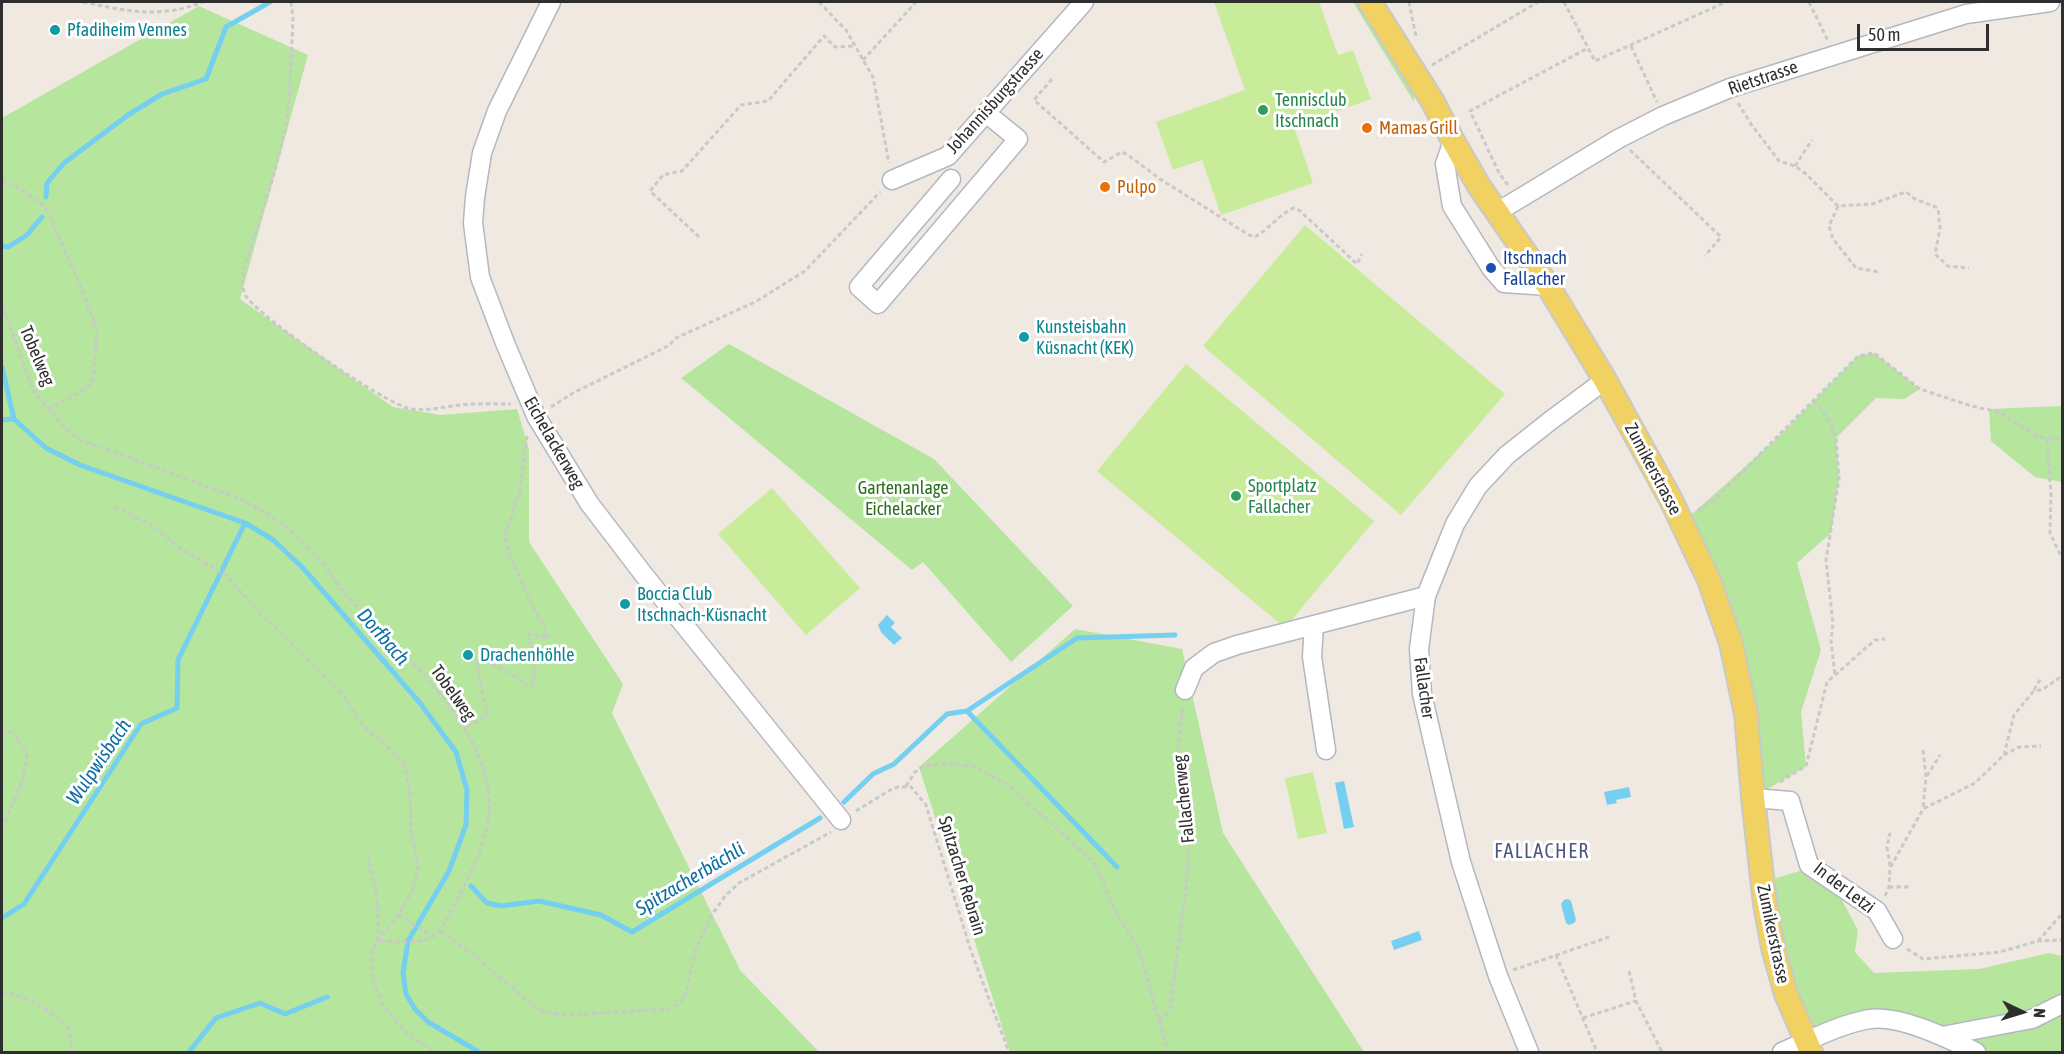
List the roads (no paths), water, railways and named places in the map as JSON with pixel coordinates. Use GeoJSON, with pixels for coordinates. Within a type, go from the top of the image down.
{"type":"FeatureCollection","features":[{"type":"Feature","properties":{"kind":"main road","name":"Zumikerstrasse"},"geometry":{"type":"LineString","coordinates":[[1370,2],[1416,75],[1479,186],[1548,286],[1605,380],[1681,521],[1708,580],[1731,643],[1746,714],[1765,904],[1773,948],[1786,994],[1808,1047]]}},
{"type":"Feature","properties":{"kind":"street","name":"Eichelackerweg"},"geometry":{"type":"LineString","coordinates":[[551,2],[497,111],[482,153],[473,223],[480,277],[533,410],[596,512],[841,820]]}},
{"type":"Feature","properties":{"kind":"street","name":"Johannisburgstrasse"},"geometry":{"type":"LineString","coordinates":[[892,180],[948,156],[1084,2]]}},
{"type":"Feature","properties":{"kind":"street","name":"Rietstrasse"},"geometry":{"type":"LineString","coordinates":[[1499,212],[1618,139],[1663,116],[1730,88],[1966,14],[2050,2]]}},
{"type":"Feature","properties":{"kind":"street"},"geometry":{"type":"LineString","coordinates":[[951,178],[859,287],[878,304],[1018,139],[986,113]]}},
{"type":"Feature","properties":{"kind":"street"},"geometry":{"type":"LineString","coordinates":[[1453,141],[1445,164],[1452,206],[1491,268],[1503,283],[1548,286]]}},
{"type":"Feature","properties":{"kind":"street"},"geometry":{"type":"LineString","coordinates":[[932,162],[970,194]]}},
{"type":"Feature","properties":{"kind":"street","name":"Fallacher"},"geometry":{"type":"LineString","coordinates":[[1529,1053],[1498,976],[1461,862],[1422,694],[1419,650],[1425,596],[1455,524],[1478,486],[1507,455],[1605,380]]}},
{"type":"Feature","properties":{"kind":"street"},"geometry":{"type":"LineString","coordinates":[[1185,690],[1194,668],[1214,653],[1425,596]]}},
{"type":"Feature","properties":{"kind":"street"},"geometry":{"type":"LineString","coordinates":[[1314,625],[1312,657],[1326,750]]}},
{"type":"Feature","properties":{"kind":"street","name":"In der Letzi"},"geometry":{"type":"LineString","coordinates":[[1753,798],[1790,801],[1809,865],[1877,911],[1893,939]]}},
{"type":"Feature","properties":{"kind":"street"},"geometry":{"type":"LineString","coordinates":[[1942,1036],[2032,1019],[2062,1004]]}},
{"type":"Feature","properties":{"kind":"street"},"geometry":{"type":"LineString","coordinates":[[1782,1053],[1808,1047],[1839,1028],[1871,1019],[1901,1022],[1942,1036],[1977,1053]]}},
{"type":"Feature","properties":{"kind":"water"},"geometry":{"type":"Polygon","coordinates":[[[887,615],[895,623],[891,627],[902,638],[894,645],[881,632],[878,625],[887,615]]]}},
{"type":"Feature","properties":{"kind":"water"},"geometry":{"type":"Polygon","coordinates":[[[1344,781],[1354,827],[1344,829],[1335,783],[1344,781]]]}},
{"type":"Feature","properties":{"kind":"water"},"geometry":{"type":"Polygon","coordinates":[[[1629,787],[1631,797],[1616,800],[1617,803],[1607,805],[1604,792],[1629,787]]]}},
{"type":"Feature","properties":{"kind":"water"},"geometry":{"type":"Polygon","coordinates":[[[1568,899],[1571,901],[1576,920],[1569,925],[1566,923],[1561,904],[1568,899]]]}},
{"type":"Feature","properties":{"kind":"water"},"geometry":{"type":"Polygon","coordinates":[[[1419,931],[1422,940],[1394,950],[1391,941],[1419,931]]]}},
{"type":"Feature","properties":{"kind":"waterway"},"geometry":{"type":"LineString","coordinates":[[46,197],[47,183],[64,163],[128,115],[162,94],[206,79],[226,27],[270,2]]}},
{"type":"Feature","properties":{"kind":"waterway"},"geometry":{"type":"LineString","coordinates":[[2,246],[8,247],[27,235],[42,217]]}},
{"type":"Feature","properties":{"kind":"waterway","name":"Dorfbach"},"geometry":{"type":"LineString","coordinates":[[2,367],[14,419],[46,448],[80,465],[245,523],[272,539],[302,567],[420,703],[456,752],[467,790],[466,825],[449,871],[408,941],[403,973],[406,994],[415,1009],[428,1022],[479,1052]]}},
{"type":"Feature","properties":{"kind":"waterway"},"geometry":{"type":"LineString","coordinates":[[2,420],[14,419]]}},
{"type":"Feature","properties":{"kind":"waterway","name":"Wulpwisbach"},"geometry":{"type":"LineString","coordinates":[[2,918],[24,904],[141,724],[177,708],[178,660],[245,523]]}},
{"type":"Feature","properties":{"kind":"waterway","name":"Spitzacherbächli"},"geometry":{"type":"LineString","coordinates":[[844,802],[873,774],[894,764],[947,714],[967,711],[1077,638],[1175,635]]}},
{"type":"Feature","properties":{"kind":"waterway"},"geometry":{"type":"LineString","coordinates":[[967,711],[1117,867]]}},
{"type":"Feature","properties":{"kind":"waterway","name":"Spitzacherbächli"},"geometry":{"type":"LineString","coordinates":[[471,886],[487,903],[501,906],[539,901],[601,915],[632,932],[820,818]]}},
{"type":"Feature","properties":{"kind":"waterway"},"geometry":{"type":"LineString","coordinates":[[189,1052],[216,1018],[260,1003],[285,1014],[327,997]]}},
{"type":"Feature","properties":{"kind":"place","name":"Pfadiheim Vennes"},"geometry":{"type":"Point","coordinates":[55,30]}},
{"type":"Feature","properties":{"kind":"place","name":"Tennisclub Itschnach"},"geometry":{"type":"Point","coordinates":[1263,110]}},
{"type":"Feature","properties":{"kind":"place","name":"Mamas Grill"},"geometry":{"type":"Point","coordinates":[1367,128]}},
{"type":"Feature","properties":{"kind":"place","name":"Pulpo"},"geometry":{"type":"Point","coordinates":[1105,187]}},
{"type":"Feature","properties":{"kind":"place","name":"Itschnach Fallacher"},"geometry":{"type":"Point","coordinates":[1491,268]}},
{"type":"Feature","properties":{"kind":"place","name":"Kunsteisbahn Küsnacht (KEK)"},"geometry":{"type":"Point","coordinates":[1024,337]}},
{"type":"Feature","properties":{"kind":"place","name":"Sportplatz Fallacher"},"geometry":{"type":"Point","coordinates":[1236,496]}},
{"type":"Feature","properties":{"kind":"place","name":"Boccia Club Itschnach-Küsnacht"},"geometry":{"type":"Point","coordinates":[625,604]}},
{"type":"Feature","properties":{"kind":"place","name":"Drachenhöhle"},"geometry":{"type":"Point","coordinates":[468,655]}},
{"type":"Feature","properties":{"kind":"district","name":"FALLACHER"},"geometry":{"type":"Point","coordinates":[1542,852]}},
{"type":"Feature","properties":{"kind":"park label","name":"Gartenanlage Eichelacker"},"geometry":{"type":"Point","coordinates":[903,498]}}]}
